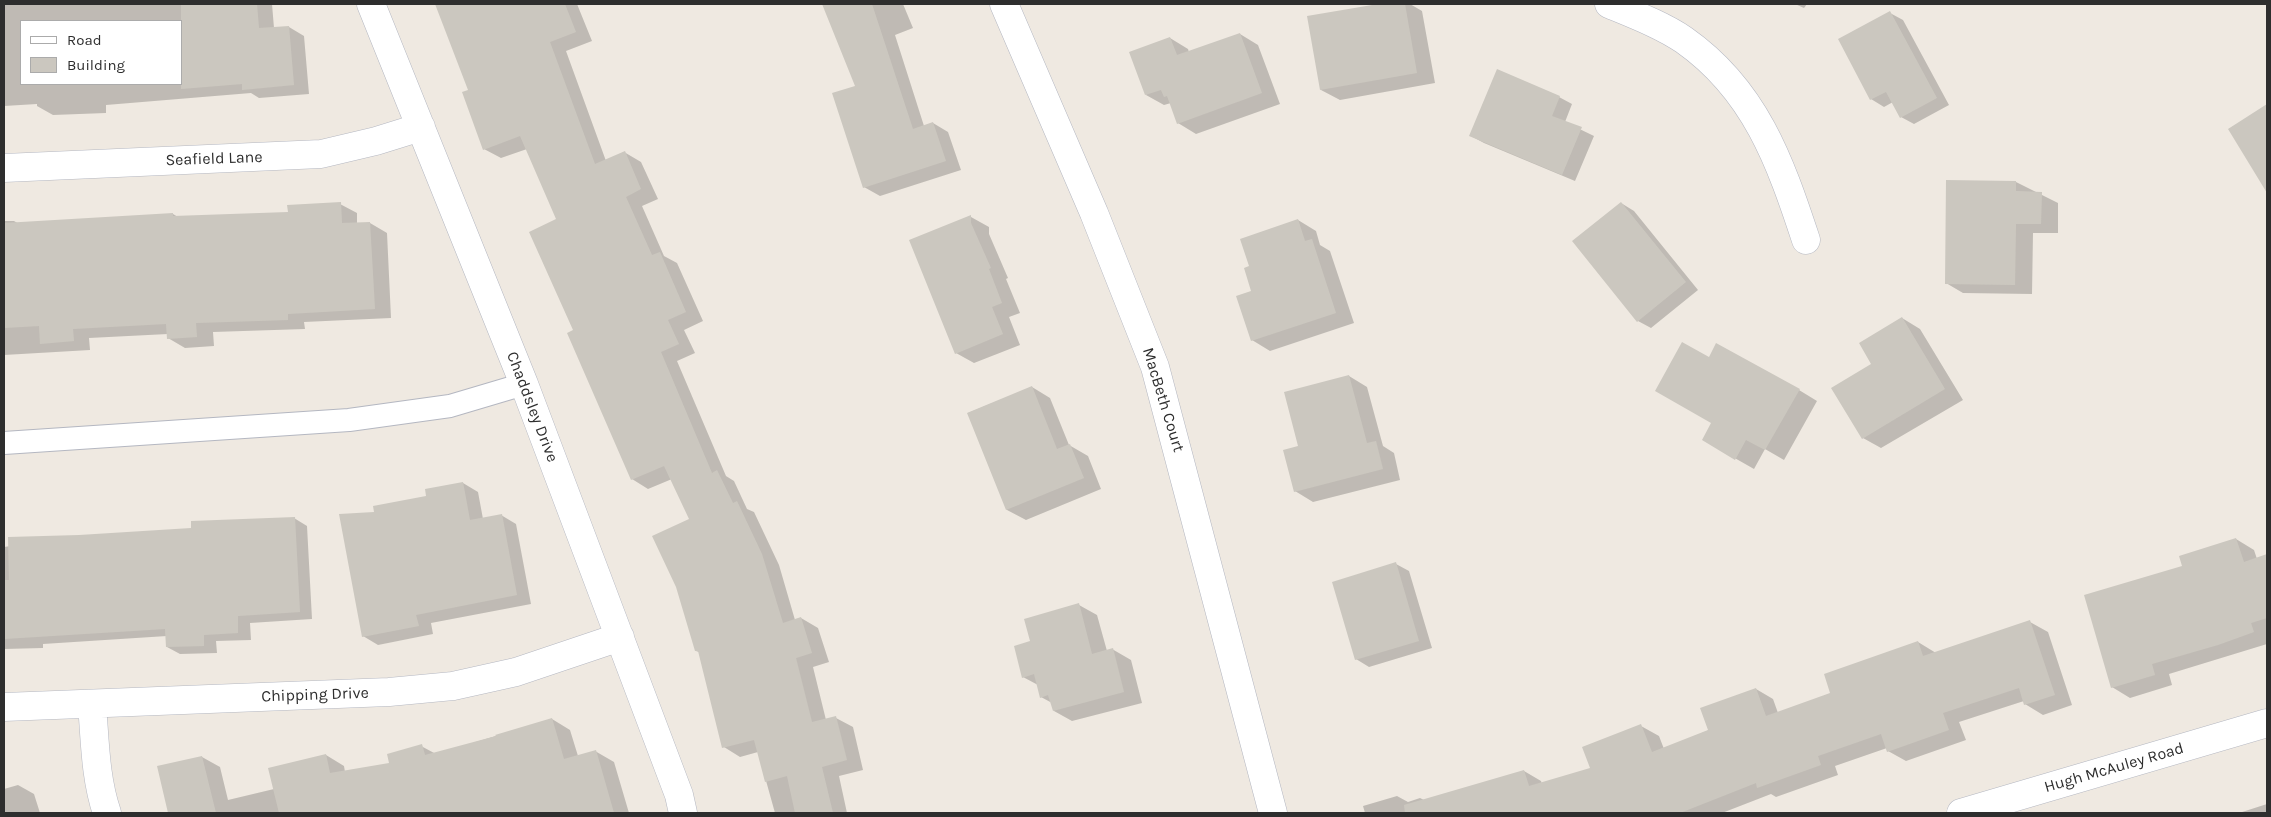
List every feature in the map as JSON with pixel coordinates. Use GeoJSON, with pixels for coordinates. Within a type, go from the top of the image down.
{"type":"FeatureCollection","features":[{"type":"Feature","properties":{"kind":"street","name":"Chaddsley Drive"},"geometry":{"type":"LineString","coordinates":[[370,4],[524,384],[620,637],[684,813]]}},
{"type":"Feature","properties":{"kind":"street","name":"MacBeth Court"},"geometry":{"type":"LineString","coordinates":[[1004,4],[1094,213],[1155,367],[1273,813]]}},
{"type":"Feature","properties":{"kind":"street"},"geometry":{"type":"LineString","coordinates":[[1609,4],[1683,40],[1731,82],[1743,96],[1766,134],[1789,187],[1806,240]]}},
{"type":"Feature","properties":{"kind":"street","name":"Seafield Lane"},"geometry":{"type":"LineString","coordinates":[[4,168],[320,154],[376,141],[421,127]]}},
{"type":"Feature","properties":{"kind":"street","name":"Chipping Drive"},"geometry":{"type":"LineString","coordinates":[[4,707],[390,692],[452,686],[516,672],[620,637]]}},
{"type":"Feature","properties":{"kind":"street"},"geometry":{"type":"LineString","coordinates":[[92,704],[96,752],[106,813]]}},
{"type":"Feature","properties":{"kind":"street","name":"Hugh McAuley Road"},"geometry":{"type":"LineString","coordinates":[[1960,813],[2267,723]]}},
{"type":"Feature","properties":{"kind":"lane"},"geometry":{"type":"LineString","coordinates":[[4,443],[349,420],[450,406],[524,384]]}},
{"type":"Feature","properties":{"kind":"building"},"geometry":{"type":"Polygon","coordinates":[[[181,4],[257,4],[259,28],[289,26],[294,85],[242,90],[242,84],[181,89],[181,4]]]}},
{"type":"Feature","properties":{"kind":"building"},"geometry":{"type":"Polygon","coordinates":[[[435,4],[565,4],[576,32],[550,42],[595,164],[625,151],[641,189],[626,197],[652,255],[660,252],[686,312],[668,320],[679,344],[661,352],[712,473],[717,470],[733,503],[737,501],[762,554],[783,623],[801,617],[812,653],[796,658],[812,722],[836,716],[847,760],[822,767],[833,813],[795,813],[787,776],[765,782],[754,740],[722,748],[698,651],[695,651],[676,587],[652,536],[689,519],[664,466],[631,480],[567,333],[573,330],[529,232],[556,219],[520,136],[483,150],[462,92],[468,90],[435,4]]]}},
{"type":"Feature","properties":{"kind":"building"},"geometry":{"type":"Polygon","coordinates":[[[822,4],[872,4],[913,129],[933,122],[946,161],[863,188],[832,93],[855,86],[822,4]]]}},
{"type":"Feature","properties":{"kind":"building"},"geometry":{"type":"Polygon","coordinates":[[[1378,4],[1405,4],[1417,73],[1320,90],[1307,16],[1378,4]]]}},
{"type":"Feature","properties":{"kind":"building"},"geometry":{"type":"Polygon","coordinates":[[[1890,11],[1937,98],[1900,118],[1886,92],[1870,100],[1838,39],[1890,11]]]}},
{"type":"Feature","properties":{"kind":"building"},"geometry":{"type":"Polygon","coordinates":[[[1240,33],[1262,93],[1177,124],[1167,96],[1164,97],[1161,90],[1145,95],[1129,52],[1170,37],[1177,55],[1240,33]]]}},
{"type":"Feature","properties":{"kind":"building"},"geometry":{"type":"Polygon","coordinates":[[[1497,69],[1560,96],[1552,116],[1582,127],[1562,175],[1469,136],[1497,69]]]}},
{"type":"Feature","properties":{"kind":"building"},"geometry":{"type":"Polygon","coordinates":[[[2267,104],[2267,193],[2228,129],[2267,104]]]}},
{"type":"Feature","properties":{"kind":"building"},"geometry":{"type":"Polygon","coordinates":[[[1946,180],[2016,181],[2016,191],[2042,192],[2041,224],[2016,224],[2015,285],[1945,284],[1946,180]]]}},
{"type":"Feature","properties":{"kind":"building"},"geometry":{"type":"Polygon","coordinates":[[[341,202],[342,223],[370,222],[375,309],[288,314],[288,320],[196,323],[197,337],[167,339],[166,324],[73,329],[74,341],[40,344],[39,326],[4,328],[4,223],[173,213],[173,216],[288,212],[287,205],[341,202]]]}},
{"type":"Feature","properties":{"kind":"building"},"geometry":{"type":"Polygon","coordinates":[[[1621,202],[1686,282],[1637,322],[1572,241],[1621,202]]]}},
{"type":"Feature","properties":{"kind":"building"},"geometry":{"type":"Polygon","coordinates":[[[971,215],[971,223],[991,268],[989,269],[1002,303],[992,307],[1003,334],[955,354],[909,240],[971,215]]]}},
{"type":"Feature","properties":{"kind":"building"},"geometry":{"type":"Polygon","coordinates":[[[1298,219],[1305,241],[1312,239],[1336,313],[1251,341],[1236,296],[1251,291],[1244,268],[1249,266],[1240,239],[1298,219]]]}},
{"type":"Feature","properties":{"kind":"building"},"geometry":{"type":"Polygon","coordinates":[[[1902,317],[1945,389],[1862,439],[1831,388],[1871,364],[1859,343],[1902,317]]]}},
{"type":"Feature","properties":{"kind":"building"},"geometry":{"type":"Polygon","coordinates":[[[1682,342],[1709,357],[1716,343],[1800,389],[1765,450],[1746,440],[1735,460],[1702,440],[1711,423],[1655,391],[1682,342]]]}},
{"type":"Feature","properties":{"kind":"building"},"geometry":{"type":"Polygon","coordinates":[[[1349,375],[1367,443],[1376,441],[1383,469],[1294,492],[1283,450],[1298,446],[1284,392],[1349,375]]]}},
{"type":"Feature","properties":{"kind":"building"},"geometry":{"type":"Polygon","coordinates":[[[1032,386],[1057,449],[1070,444],[1084,478],[1006,510],[967,413],[1032,386]]]}},
{"type":"Feature","properties":{"kind":"building"},"geometry":{"type":"Polygon","coordinates":[[[463,482],[470,520],[502,514],[517,595],[416,615],[419,626],[362,637],[339,514],[374,512],[373,506],[426,496],[425,489],[463,482]]]}},
{"type":"Feature","properties":{"kind":"building"},"geometry":{"type":"Polygon","coordinates":[[[295,517],[300,612],[238,616],[238,633],[204,635],[204,646],[166,647],[165,629],[4,639],[4,580],[9,580],[8,537],[191,528],[191,521],[295,517]]]}},
{"type":"Feature","properties":{"kind":"building"},"geometry":{"type":"Polygon","coordinates":[[[2236,538],[2244,562],[2267,554],[2267,618],[2251,623],[2254,632],[2218,645],[2152,664],[2155,675],[2111,688],[2084,595],[2182,566],[2179,556],[2236,538]]]}},
{"type":"Feature","properties":{"kind":"building"},"geometry":{"type":"Polygon","coordinates":[[[1396,562],[1419,641],[1355,660],[1332,582],[1396,562]]]}},
{"type":"Feature","properties":{"kind":"building"},"geometry":{"type":"Polygon","coordinates":[[[1079,603],[1092,654],[1113,648],[1124,692],[1053,711],[1048,695],[1040,698],[1034,674],[1022,678],[1014,646],[1030,641],[1024,619],[1079,603]]]}},
{"type":"Feature","properties":{"kind":"building"},"geometry":{"type":"Polygon","coordinates":[[[2030,620],[2055,695],[2024,705],[2019,688],[1943,713],[1949,730],[1887,752],[1881,734],[1818,756],[1821,765],[1757,788],[1756,783],[1680,813],[1405,813],[1404,805],[1524,770],[1529,786],[1590,768],[1582,747],[1641,724],[1652,752],[1708,730],[1700,708],[1756,688],[1766,716],[1830,693],[1824,674],[1918,641],[1923,656],[2030,620]]]}},
{"type":"Feature","properties":{"kind":"building"},"geometry":{"type":"Polygon","coordinates":[[[552,718],[564,759],[596,750],[614,813],[279,813],[268,768],[326,754],[330,773],[389,763],[387,754],[422,744],[425,755],[496,736],[552,718]]]}},
{"type":"Feature","properties":{"kind":"building"},"geometry":{"type":"Polygon","coordinates":[[[202,756],[216,813],[168,813],[157,766],[202,756]]]}}]}
